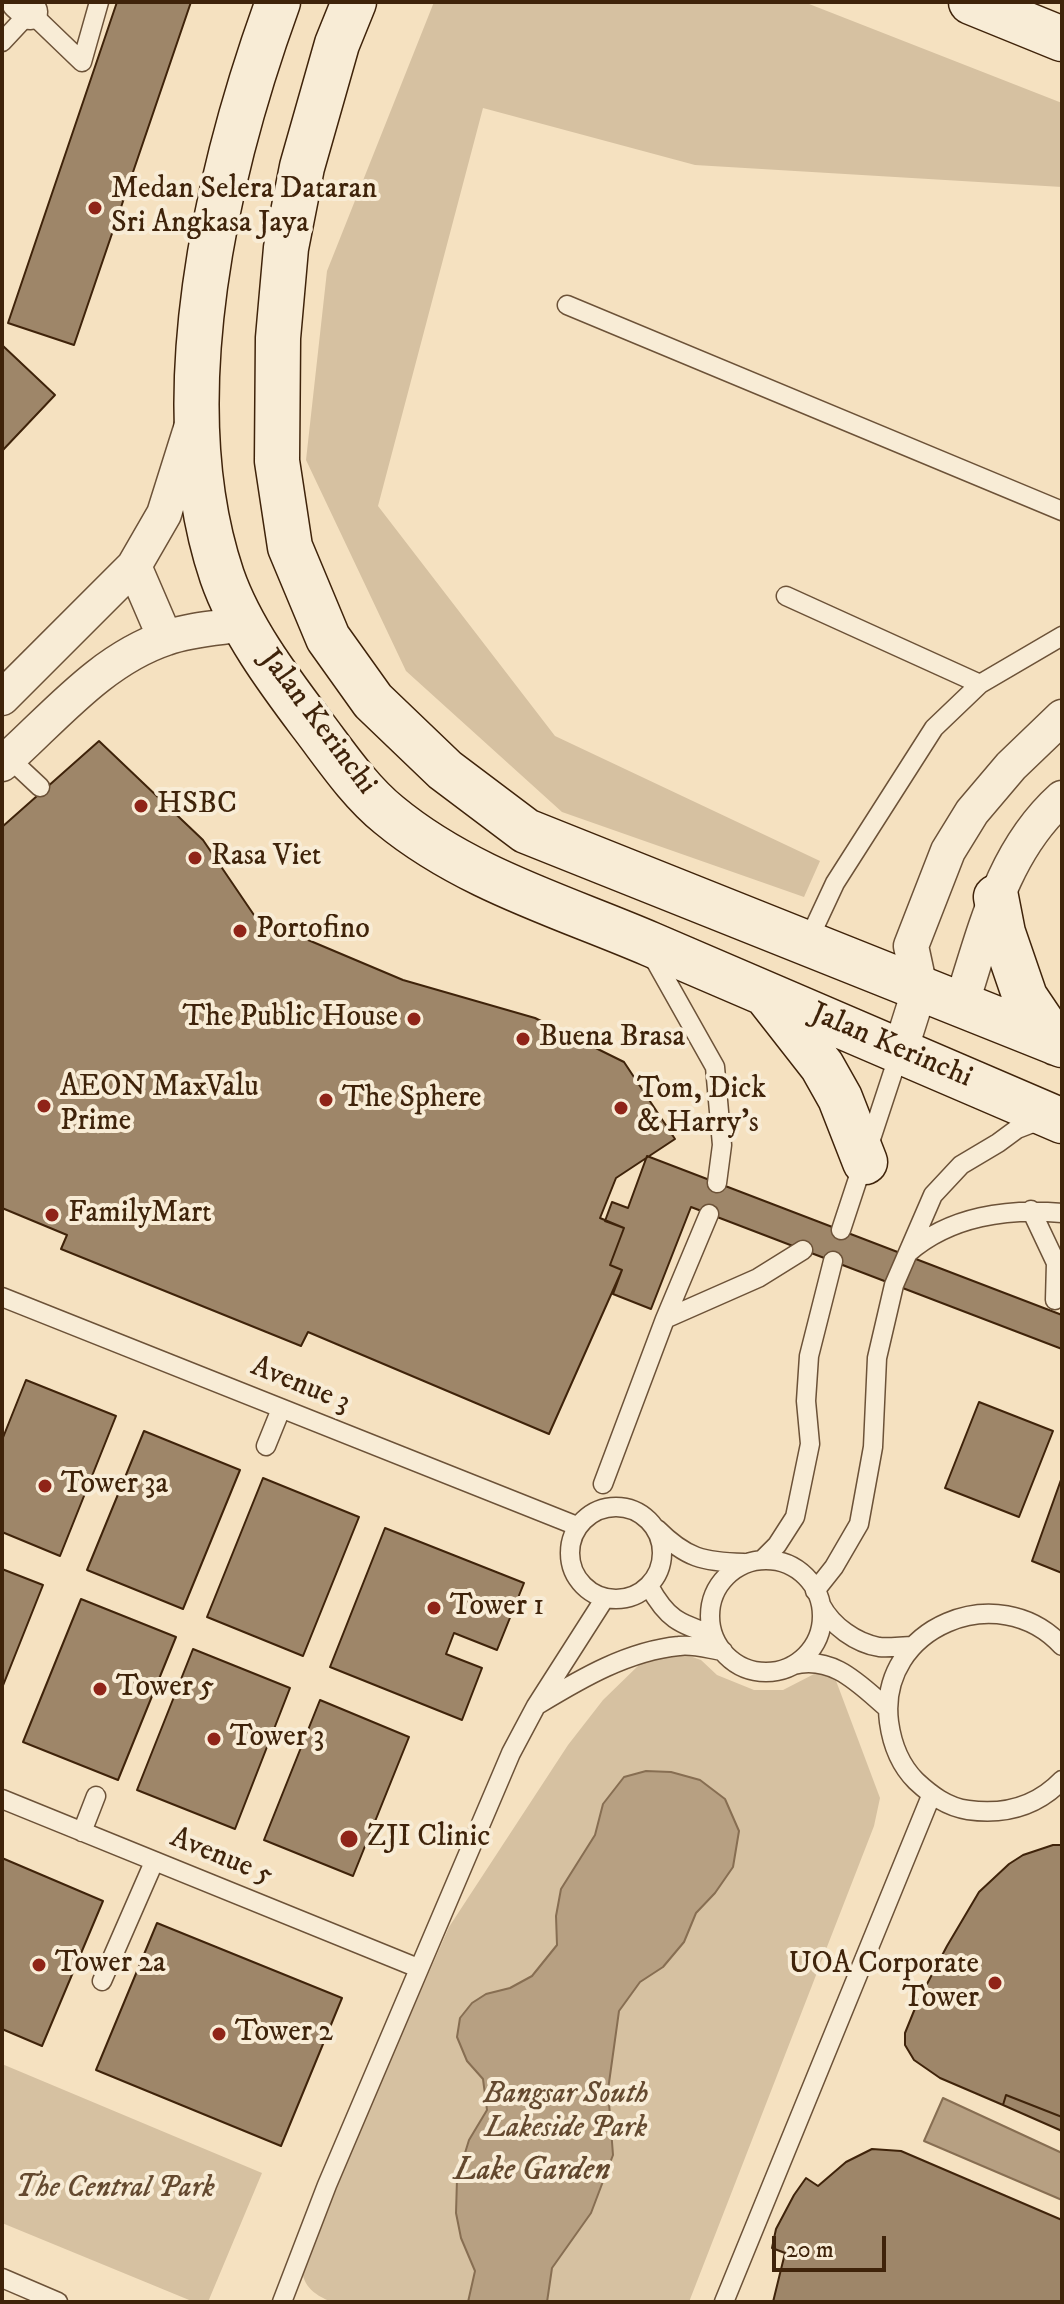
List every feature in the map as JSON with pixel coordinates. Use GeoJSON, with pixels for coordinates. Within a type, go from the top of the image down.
{"type":"FeatureCollection","features":[{"type":"Feature","properties":{"kind":"main road","name":"Jalan Kerinchi"},"geometry":{"type":"LineString","coordinates":[[278,2],[236,133],[205,281],[196,415],[203,505],[223,578],[245,624],[288,693],[348,771],[386,814],[430,845],[502,885],[645,942],[1056,1119]]}},
{"type":"Feature","properties":{"kind":"main road","name":"Jalan Kerinchi"},"geometry":{"type":"LineString","coordinates":[[354,2],[337,44],[302,167],[286,248],[278,338],[277,461],[290,547],[328,638],[383,711],[445,770],[526,831],[1059,1044]]}},
{"type":"Feature","properties":{"kind":"main road"},"geometry":{"type":"LineString","coordinates":[[971,2],[1062,39]]}},
{"type":"Feature","properties":{"kind":"main road"},"geometry":{"type":"LineString","coordinates":[[996,897],[1003,933],[1025,997],[1059,1044]]}},
{"type":"Feature","properties":{"kind":"main road"},"geometry":{"type":"LineString","coordinates":[[765,994],[822,1066],[840,1098],[865,1162]]}},
{"type":"Feature","properties":{"kind":"street"},"geometry":{"type":"LineString","coordinates":[[2,698],[134,566],[164,514],[196,415]]}},
{"type":"Feature","properties":{"kind":"street"},"geometry":{"type":"LineString","coordinates":[[134,566],[165,638]]}},
{"type":"Feature","properties":{"kind":"street"},"geometry":{"type":"LineString","coordinates":[[5,761],[96,677],[123,659],[165,638],[191,631],[245,624]]}},
{"type":"Feature","properties":{"kind":"street"},"geometry":{"type":"LineString","coordinates":[[900,1051],[920,988],[911,946],[948,851],[972,812],[1011,766],[1062,717]]}},
{"type":"Feature","properties":{"kind":"street"},"geometry":{"type":"LineString","coordinates":[[961,1005],[1009,865],[1045,813],[1062,798]]}},
{"type":"Feature","properties":{"kind":"lane"},"geometry":{"type":"LineString","coordinates":[[2,42],[24,7],[82,62],[99,2]]}},
{"type":"Feature","properties":{"kind":"lane"},"geometry":{"type":"LineString","coordinates":[[567,305],[1062,511]]}},
{"type":"Feature","properties":{"kind":"lane"},"geometry":{"type":"LineString","coordinates":[[786,596],[980,684]]}},
{"type":"Feature","properties":{"kind":"lane"},"geometry":{"type":"LineString","coordinates":[[807,943],[835,883],[934,728],[980,684],[1062,636]]}},
{"type":"Feature","properties":{"kind":"lane"},"geometry":{"type":"LineString","coordinates":[[5,761],[40,787]]}},
{"type":"Feature","properties":{"kind":"lane"},"geometry":{"type":"LineString","coordinates":[[645,942],[715,1067],[722,1145],[717,1183]]}},
{"type":"Feature","properties":{"kind":"lane"},"geometry":{"type":"LineString","coordinates":[[839,1224],[865,1162],[900,1051]]}},
{"type":"Feature","properties":{"kind":"lane"},"geometry":{"type":"LineString","coordinates":[[790,1666],[813,1646],[822,1617],[818,1597],[859,1524],[873,1447],[877,1358],[894,1285],[933,1195],[961,1165],[1017,1129],[1056,1119]]}},
{"type":"Feature","properties":{"kind":"lane"},"geometry":{"type":"LineString","coordinates":[[906,1255],[923,1240],[962,1222],[999,1213],[1031,1210],[1062,1213]]}},
{"type":"Feature","properties":{"kind":"lane"},"geometry":{"type":"LineString","coordinates":[[1031,1210],[1056,1263],[1055,1300]]}},
{"type":"Feature","properties":{"kind":"lane"},"geometry":{"type":"LineString","coordinates":[[603,1484],[665,1319],[709,1214]]}},
{"type":"Feature","properties":{"kind":"lane"},"geometry":{"type":"LineString","coordinates":[[665,1319],[758,1278],[803,1250]]}},
{"type":"Feature","properties":{"kind":"lane"},"geometry":{"type":"LineString","coordinates":[[718,1643],[710,1618],[711,1601],[718,1585],[730,1572],[753,1562],[777,1545],[795,1517],[810,1444],[806,1401],[809,1356],[833,1261]]}},
{"type":"Feature","properties":{"kind":"lane","name":"Avenue 3"},"geometry":{"type":"LineString","coordinates":[[2,1297],[577,1526]]}},
{"type":"Feature","properties":{"kind":"lane"},"geometry":{"type":"LineString","coordinates":[[266,1446],[281,1409]]}},
{"type":"Feature","properties":{"kind":"lane"},"geometry":{"type":"LineString","coordinates":[[655,1527],[661,1542],[662,1558],[658,1573],[649,1586],[635,1595],[620,1599],[605,1598],[579,1582],[569,1555],[577,1526],[587,1515],[600,1508],[615,1506],[637,1512],[655,1527],[676,1548],[697,1558],[714,1563],[778,1561],[793,1568],[806,1578],[827,1616],[835,1624],[879,1647],[913,1646]]}},
{"type":"Feature","properties":{"kind":"lane"},"geometry":{"type":"LineString","coordinates":[[649,1586],[666,1613],[718,1643],[737,1664],[754,1670],[773,1671],[806,1662],[828,1665],[849,1675],[887,1708]]}},
{"type":"Feature","properties":{"kind":"lane"},"geometry":{"type":"LineString","coordinates":[[282,2302],[418,1968],[511,1753],[536,1706],[605,1598]]}},
{"type":"Feature","properties":{"kind":"lane"},"geometry":{"type":"LineString","coordinates":[[1059,1788],[1019,1808],[989,1813],[959,1809],[931,1796],[907,1772],[891,1741],[887,1708],[894,1675],[913,1646],[939,1625],[971,1614],[1004,1614],[1036,1625],[1062,1646]]}},
{"type":"Feature","properties":{"kind":"lane"},"geometry":{"type":"LineString","coordinates":[[536,1706],[579,1680],[629,1658],[682,1645],[718,1643]]}},
{"type":"Feature","properties":{"kind":"lane"},"geometry":{"type":"LineString","coordinates":[[82,1832],[96,1796]]}},
{"type":"Feature","properties":{"kind":"lane"},"geometry":{"type":"LineString","coordinates":[[724,2302],[931,1796]]}},
{"type":"Feature","properties":{"kind":"lane","name":"Avenue 5"},"geometry":{"type":"LineString","coordinates":[[2,1799],[418,1968]]}},
{"type":"Feature","properties":{"kind":"lane"},"geometry":{"type":"LineString","coordinates":[[102,1981],[154,1862]]}},
{"type":"Feature","properties":{"kind":"lane"},"geometry":{"type":"LineString","coordinates":[[2,2278],[58,2302]]}},
{"type":"Feature","properties":{"kind":"green space"},"geometry":{"type":"Polygon","coordinates":[[[434,2],[804,2],[1062,103],[1062,187],[695,165],[483,108],[378,506],[555,736],[820,861],[804,897],[562,812],[406,671],[306,460],[327,271],[434,2]]]}},
{"type":"Feature","properties":{"kind":"green space","name":"Bangsar South Lakeside Park"},"geometry":{"type":"Polygon","coordinates":[[[678,1652],[701,1660],[717,1675],[754,1690],[783,1690],[820,1671],[835,1678],[880,1798],[874,1826],[689,2302],[332,2302],[319,2296],[306,2283],[301,2263],[449,1927],[568,1745],[603,1700],[641,1663],[678,1652]]]}},
{"type":"Feature","properties":{"kind":"green space","name":"The Central Park"},"geometry":{"type":"Polygon","coordinates":[[[2,2064],[262,2173],[208,2302],[194,2302],[2,2223],[2,2064]]]}},
{"type":"Feature","properties":{"kind":"water","name":"Lake Garden"},"geometry":{"type":"Polygon","coordinates":[[[646,1771],[671,1772],[700,1780],[725,1799],[739,1831],[733,1867],[696,1913],[684,1942],[663,1967],[640,1982],[619,2011],[608,2090],[613,2155],[591,2213],[552,2268],[547,2302],[468,2302],[475,2271],[461,2238],[456,2213],[457,2179],[469,2140],[487,2110],[483,2079],[467,2061],[457,2037],[460,2018],[472,2003],[486,1994],[510,1988],[532,1976],[557,1945],[556,1916],[561,1889],[595,1835],[603,1804],[624,1777],[646,1771]]]}},
{"type":"Feature","properties":{"kind":"water"},"geometry":{"type":"Polygon","coordinates":[[[943,2098],[1062,2153],[1062,2200],[924,2141],[943,2098]]]}},
{"type":"Feature","properties":{"kind":"building"},"geometry":{"type":"Polygon","coordinates":[[[117,2],[191,2],[74,345],[8,323],[117,2]]]}},
{"type":"Feature","properties":{"kind":"building"},"geometry":{"type":"Polygon","coordinates":[[[2,345],[55,395],[2,451],[2,345]]]}},
{"type":"Feature","properties":{"kind":"building","name":"The Sphere"},"geometry":{"type":"Polygon","coordinates":[[[99,741],[203,840],[256,918],[403,980],[535,1018],[624,1062],[675,1139],[616,1178],[600,1218],[624,1228],[610,1265],[622,1270],[549,1434],[308,1332],[301,1346],[61,1249],[67,1235],[2,1208],[2,827],[99,741]]]}},
{"type":"Feature","properties":{"kind":"building"},"geometry":{"type":"Polygon","coordinates":[[[647,1156],[1062,1315],[1062,1349],[691,1207],[651,1309],[613,1294],[622,1270],[610,1265],[624,1228],[605,1221],[612,1202],[628,1208],[647,1156]]]}},
{"type":"Feature","properties":{"kind":"building","name":"Tower 3a"},"geometry":{"type":"Polygon","coordinates":[[[26,1380],[116,1416],[60,1556],[2,1532],[2,1440],[26,1380]]]}},
{"type":"Feature","properties":{"kind":"building"},"geometry":{"type":"Polygon","coordinates":[[[979,1402],[1053,1431],[1019,1517],[945,1488],[979,1402]]]}},
{"type":"Feature","properties":{"kind":"building"},"geometry":{"type":"Polygon","coordinates":[[[144,1431],[240,1470],[183,1609],[87,1570],[144,1431]]]}},
{"type":"Feature","properties":{"kind":"building"},"geometry":{"type":"Polygon","coordinates":[[[1062,1477],[1062,1573],[1032,1561],[1062,1477]]]}},
{"type":"Feature","properties":{"kind":"building"},"geometry":{"type":"Polygon","coordinates":[[[263,1478],[359,1517],[303,1656],[207,1617],[263,1478]]]}},
{"type":"Feature","properties":{"kind":"building","name":"Tower 1"},"geometry":{"type":"Polygon","coordinates":[[[385,1528],[524,1583],[497,1650],[454,1633],[446,1654],[482,1668],[462,1720],[330,1667],[385,1528]]]}},
{"type":"Feature","properties":{"kind":"building"},"geometry":{"type":"Polygon","coordinates":[[[2,1569],[43,1585],[2,1688],[2,1569]]]}},
{"type":"Feature","properties":{"kind":"building","name":"Tower 5"},"geometry":{"type":"Polygon","coordinates":[[[81,1599],[176,1637],[118,1780],[23,1742],[81,1599]]]}},
{"type":"Feature","properties":{"kind":"building","name":"Tower 3"},"geometry":{"type":"Polygon","coordinates":[[[193,1649],[290,1688],[235,1829],[137,1790],[193,1649]]]}},
{"type":"Feature","properties":{"kind":"building"},"geometry":{"type":"Polygon","coordinates":[[[320,1700],[409,1737],[353,1876],[264,1840],[320,1700]]]}},
{"type":"Feature","properties":{"kind":"building","name":"UOA Corporate Tower"},"geometry":{"type":"Polygon","coordinates":[[[1062,1845],[1062,2117],[1006,2095],[1003,2105],[940,2078],[914,2060],[905,2045],[905,2033],[918,2001],[979,1892],[1023,1855],[1062,1845]]]}},
{"type":"Feature","properties":{"kind":"building","name":"Tower 2a"},"geometry":{"type":"Polygon","coordinates":[[[2,1858],[103,1901],[42,2046],[2,2029],[2,1858]]]}},
{"type":"Feature","properties":{"kind":"building","name":"Tower 2"},"geometry":{"type":"Polygon","coordinates":[[[157,1923],[342,1998],[281,2146],[96,2070],[157,1923]]]}},
{"type":"Feature","properties":{"kind":"building"},"geometry":{"type":"Polygon","coordinates":[[[1006,2095],[1062,2117],[1062,2131],[1003,2105],[1006,2095]]]}},
{"type":"Feature","properties":{"kind":"building"},"geometry":{"type":"Polygon","coordinates":[[[872,2149],[901,2151],[1062,2220],[1062,2302],[773,2302],[785,2253],[772,2248],[776,2229],[794,2195],[806,2178],[818,2186],[846,2162],[872,2149]]]}},
{"type":"Feature","properties":{"kind":"place","name":"Medan Selera Dataran Sri Angkasa Jaya"},"geometry":{"type":"Point","coordinates":[95,208]}},
{"type":"Feature","properties":{"kind":"place","name":"HSBC"},"geometry":{"type":"Point","coordinates":[141,806]}},
{"type":"Feature","properties":{"kind":"place","name":"Rasa Viet"},"geometry":{"type":"Point","coordinates":[195,858]}},
{"type":"Feature","properties":{"kind":"place","name":"Portofino"},"geometry":{"type":"Point","coordinates":[240,931]}},
{"type":"Feature","properties":{"kind":"place","name":"The Public House"},"geometry":{"type":"Point","coordinates":[414,1019]}},
{"type":"Feature","properties":{"kind":"place","name":"Buena Brasa"},"geometry":{"type":"Point","coordinates":[523,1039]}},
{"type":"Feature","properties":{"kind":"place","name":"The Sphere"},"geometry":{"type":"Point","coordinates":[326,1100]}},
{"type":"Feature","properties":{"kind":"place","name":"AEON MaxValu Prime"},"geometry":{"type":"Point","coordinates":[44,1106]}},
{"type":"Feature","properties":{"kind":"place","name":"Tom, Dick & Harry's"},"geometry":{"type":"Point","coordinates":[621,1108]}},
{"type":"Feature","properties":{"kind":"place","name":"FamilyMart"},"geometry":{"type":"Point","coordinates":[52,1215]}},
{"type":"Feature","properties":{"kind":"place","name":"Tower 3a"},"geometry":{"type":"Point","coordinates":[45,1486]}},
{"type":"Feature","properties":{"kind":"place","name":"Tower 1"},"geometry":{"type":"Point","coordinates":[434,1608]}},
{"type":"Feature","properties":{"kind":"place","name":"Tower 5"},"geometry":{"type":"Point","coordinates":[100,1689]}},
{"type":"Feature","properties":{"kind":"place","name":"Tower 3"},"geometry":{"type":"Point","coordinates":[214,1739]}},
{"type":"Feature","properties":{"kind":"place","name":"ZJI Clinic"},"geometry":{"type":"Point","coordinates":[349,1839]}},
{"type":"Feature","properties":{"kind":"place","name":"Tower 2a"},"geometry":{"type":"Point","coordinates":[39,1965]}},
{"type":"Feature","properties":{"kind":"place","name":"UOA Corporate Tower"},"geometry":{"type":"Point","coordinates":[995,1983]}},
{"type":"Feature","properties":{"kind":"place","name":"Tower 2"},"geometry":{"type":"Point","coordinates":[219,2034]}}]}
